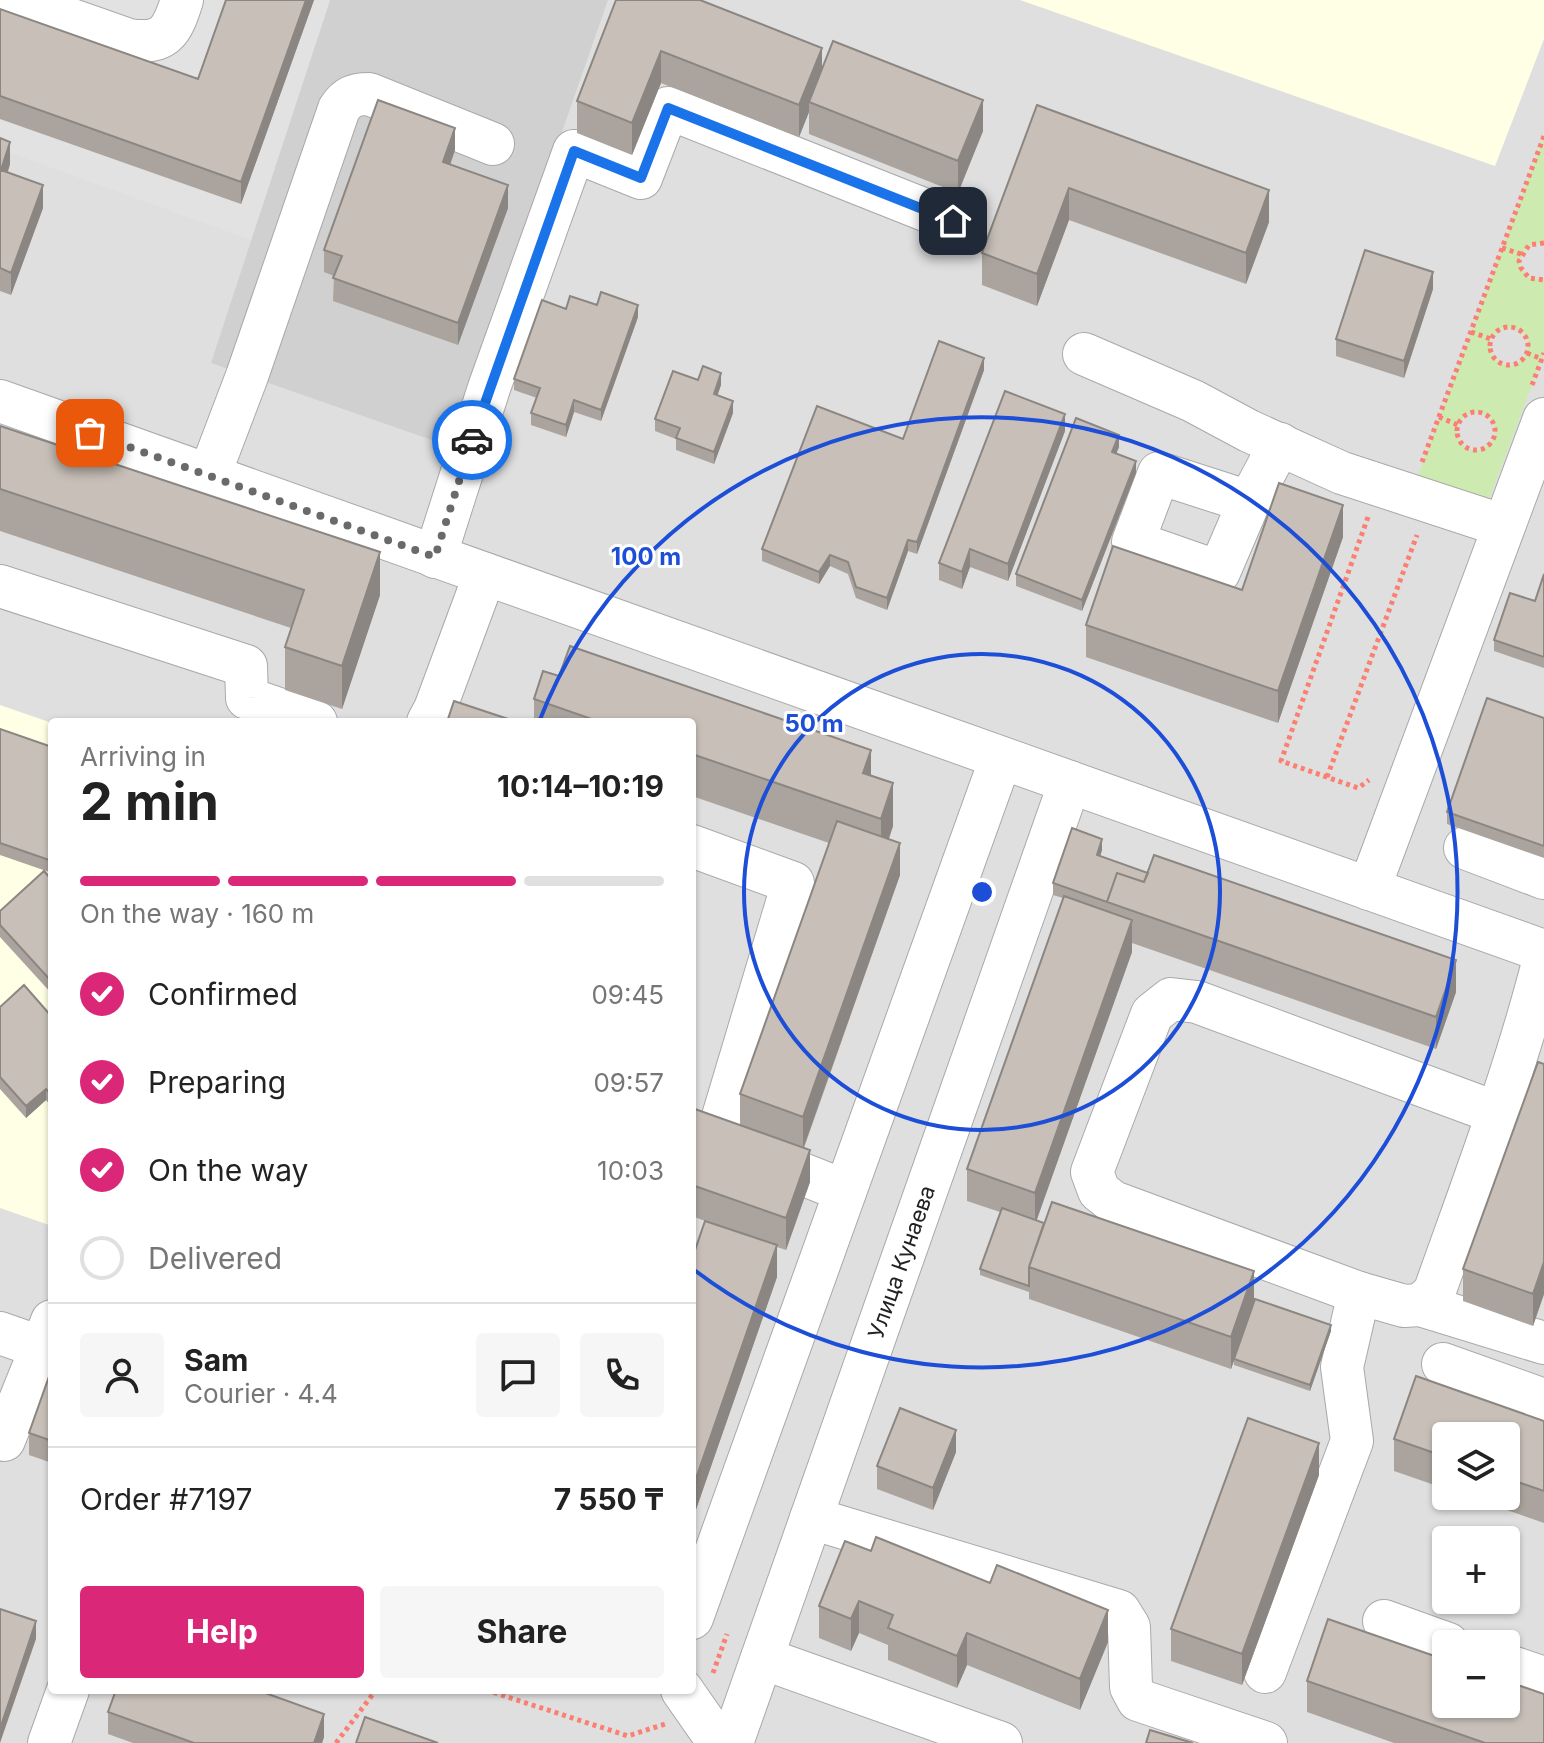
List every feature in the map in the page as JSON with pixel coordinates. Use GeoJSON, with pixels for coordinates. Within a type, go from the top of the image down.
{"type":"FeatureCollection","features":[{"type":"Feature","properties":{"kind":"street"},"geometry":{"type":"LineString","coordinates":[[15,0],[129,40],[148,43],[164,37],[176,21],[182,0]]}},
{"type":"Feature","properties":{"kind":"street"},"geometry":{"type":"LineString","coordinates":[[209,476],[339,109],[346,99],[369,94],[493,144]]}},
{"type":"Feature","properties":{"kind":"street"},"geometry":{"type":"LineString","coordinates":[[435,557],[489,388],[574,151],[641,178],[668,108],[953,221]]}},
{"type":"Feature","properties":{"kind":"street"},"geometry":{"type":"LineString","coordinates":[[1084,354],[1193,401],[1249,431],[1342,473],[1504,526]]}},
{"type":"Feature","properties":{"kind":"street"},"geometry":{"type":"LineString","coordinates":[[0,401],[1544,951]]}},
{"type":"Feature","properties":{"kind":"street"},"geometry":{"type":"LineString","coordinates":[[1369,889],[1544,419]]}},
{"type":"Feature","properties":{"kind":"street"},"geometry":{"type":"LineString","coordinates":[[1249,502],[1280,444]]}},
{"type":"Feature","properties":{"kind":"street"},"geometry":{"type":"LineString","coordinates":[[430,718],[485,574]]}},
{"type":"Feature","properties":{"kind":"street"},"geometry":{"type":"LineString","coordinates":[[0,586],[246,666],[247,698],[304,718]]}},
{"type":"Feature","properties":{"kind":"street"},"geometry":{"type":"LineString","coordinates":[[696,1607],[1001,758]]}},
{"type":"Feature","properties":{"kind":"street","name":"Улица Кунаева"},"geometry":{"type":"LineString","coordinates":[[732,1743],[1070,782]]}},
{"type":"Feature","properties":{"kind":"street"},"geometry":{"type":"LineString","coordinates":[[696,847],[793,883],[704,1135],[845,1191]]}},
{"type":"Feature","properties":{"kind":"street"},"geometry":{"type":"LineString","coordinates":[[1465,848],[1544,878]]}},
{"type":"Feature","properties":{"kind":"street"},"geometry":{"type":"LineString","coordinates":[[1420,1305],[1434,1293],[1529,1019],[1544,959]]}},
{"type":"Feature","properties":{"kind":"street"},"geometry":{"type":"LineString","coordinates":[[1497,1113],[1197,1002],[1171,999],[1152,1014],[1092,1172],[1099,1191],[1113,1202],[1359,1293],[1404,1306],[1420,1305],[1544,1343]]}},
{"type":"Feature","properties":{"kind":"street"},"geometry":{"type":"LineString","coordinates":[[1265,1672],[1352,1441],[1342,1367],[1359,1293]]}},
{"type":"Feature","properties":{"kind":"street"},"geometry":{"type":"LineString","coordinates":[[0,1333],[46,1334],[4,1440]]}},
{"type":"Feature","properties":{"kind":"street"},"geometry":{"type":"LineString","coordinates":[[1443,1364],[1544,1400]]}},
{"type":"Feature","properties":{"kind":"street"},"geometry":{"type":"LineString","coordinates":[[811,1518],[1119,1611],[1129,1627],[1131,1687],[1138,1700],[1266,1743]]}},
{"type":"Feature","properties":{"kind":"street"},"geometry":{"type":"LineString","coordinates":[[1384,1621],[1432,1638]]}},
{"type":"Feature","properties":{"kind":"street"},"geometry":{"type":"LineString","coordinates":[[762,1658],[1001,1743]]}},
{"type":"Feature","properties":{"kind":"street"},"geometry":{"type":"LineString","coordinates":[[1520,1670],[1544,1678]]}},
{"type":"Feature","properties":{"kind":"street"},"geometry":{"type":"LineString","coordinates":[[49,1743],[67,1694]]}},
{"type":"Feature","properties":{"kind":"street"},"geometry":{"type":"LineString","coordinates":[[685,1694],[719,1743]]}},
{"type":"Feature","properties":{"kind":"path"},"geometry":{"type":"LineString","coordinates":[[1406,495],[1327,777],[1281,761],[1406,495],[1439,417],[1544,136]]}},
{"type":"Feature","properties":{"kind":"path"},"geometry":{"type":"LineString","coordinates":[[1536,158],[1544,161]]}},
{"type":"Feature","properties":{"kind":"path"},"geometry":{"type":"LineString","coordinates":[[1544,243],[1529,245],[1519,261],[1524,274],[1535,281],[1544,280]]}},
{"type":"Feature","properties":{"kind":"path"},"geometry":{"type":"LineString","coordinates":[[1502,248],[1521,254]]}},
{"type":"Feature","properties":{"kind":"path"},"geometry":{"type":"LineString","coordinates":[[1516,328],[1525,335],[1527,353],[1524,359],[1512,366],[1498,363],[1490,352],[1491,339],[1498,330],[1516,328]]}},
{"type":"Feature","properties":{"kind":"path"},"geometry":{"type":"LineString","coordinates":[[1471,332],[1491,339]]}},
{"type":"Feature","properties":{"kind":"path"},"geometry":{"type":"LineString","coordinates":[[1527,353],[1542,359]]}},
{"type":"Feature","properties":{"kind":"path"},"geometry":{"type":"LineString","coordinates":[[1479,412],[1491,419],[1494,438],[1486,448],[1469,450],[1457,436],[1458,425],[1466,414],[1479,412]]}},
{"type":"Feature","properties":{"kind":"path"},"geometry":{"type":"LineString","coordinates":[[1439,417],[1458,425]]}},
{"type":"Feature","properties":{"kind":"path"},"geometry":{"type":"LineString","coordinates":[[336,1743],[373,1694]]}},
{"type":"Feature","properties":{"kind":"shaded area"},"geometry":{"type":"Polygon","coordinates":[[[0,0],[1544,0],[1544,1743],[0,1743],[0,0]]]}},
{"type":"Feature","properties":{"kind":"shaded area"},"geometry":{"type":"Polygon","coordinates":[[[0,0],[330,0],[251,240],[0,149],[0,0]]]}},
{"type":"Feature","properties":{"kind":"shaded area"},"geometry":{"type":"Polygon","coordinates":[[[330,0],[608,0],[452,447],[211,363],[330,0]]]}},
{"type":"Feature","properties":{"kind":"shaded area"},"geometry":{"type":"Polygon","coordinates":[[[1020,0],[1544,0],[1544,39],[1495,166],[1020,0]]]}},
{"type":"Feature","properties":{"kind":"shaded area"},"geometry":{"type":"Polygon","coordinates":[[[0,705],[48,722],[48,1225],[0,1208],[0,705]]]}},
{"type":"Feature","properties":{"kind":"green space"},"geometry":{"type":"Polygon","coordinates":[[[1544,136],[1544,243],[1528,245],[1519,261],[1529,278],[1544,280],[1544,353],[1481,521],[1410,497],[1544,136]],[[1504,327],[1490,339],[1490,350],[1497,361],[1512,366],[1525,355],[1527,341],[1521,331],[1504,327]],[[1473,412],[1458,425],[1458,435],[1463,446],[1469,450],[1481,450],[1494,438],[1495,428],[1487,416],[1473,412]]]}},
{"type":"Feature","properties":{"kind":"building"},"geometry":{"type":"Polygon","coordinates":[[[226,0],[306,0],[241,182],[0,96],[0,9],[198,79],[226,0]]]}},
{"type":"Feature","properties":{"kind":"building"},"geometry":{"type":"Polygon","coordinates":[[[616,0],[700,0],[822,48],[799,105],[661,51],[632,123],[577,101],[616,0]]]}},
{"type":"Feature","properties":{"kind":"building"},"geometry":{"type":"Polygon","coordinates":[[[833,41],[983,100],[958,161],[809,102],[833,41]]]}},
{"type":"Feature","properties":{"kind":"building"},"geometry":{"type":"Polygon","coordinates":[[[378,100],[455,128],[443,162],[508,185],[458,323],[333,278],[342,256],[324,250],[378,100]]]}},
{"type":"Feature","properties":{"kind":"building"},"geometry":{"type":"Polygon","coordinates":[[[1037,105],[1269,190],[1246,253],[1069,188],[1037,274],[982,253],[1037,105]]]}},
{"type":"Feature","properties":{"kind":"building"},"geometry":{"type":"Polygon","coordinates":[[[0,138],[10,142],[1,170],[43,185],[11,273],[0,268],[0,138]]]}},
{"type":"Feature","properties":{"kind":"building"},"geometry":{"type":"Polygon","coordinates":[[[1365,250],[1433,272],[1404,361],[1336,339],[1365,250]]]}},
{"type":"Feature","properties":{"kind":"building"},"geometry":{"type":"Polygon","coordinates":[[[601,292],[638,305],[601,410],[574,400],[566,425],[531,413],[540,388],[514,379],[542,300],[566,309],[570,296],[597,305],[601,292]]]}},
{"type":"Feature","properties":{"kind":"building"},"geometry":{"type":"Polygon","coordinates":[[[939,341],[984,358],[917,542],[908,540],[887,598],[856,587],[848,562],[830,555],[819,572],[762,549],[817,406],[903,439],[939,341]]]}},
{"type":"Feature","properties":{"kind":"building"},"geometry":{"type":"Polygon","coordinates":[[[703,366],[721,373],[714,394],[733,401],[714,452],[676,438],[680,428],[655,419],[673,371],[698,380],[703,366]]]}},
{"type":"Feature","properties":{"kind":"building"},"geometry":{"type":"Polygon","coordinates":[[[1005,391],[1065,414],[1008,564],[970,549],[962,572],[939,563],[1005,391]]]}},
{"type":"Feature","properties":{"kind":"building"},"geometry":{"type":"Polygon","coordinates":[[[1076,418],[1119,435],[1112,452],[1136,461],[1082,600],[1016,574],[1076,418]]]}},
{"type":"Feature","properties":{"kind":"building"},"geometry":{"type":"Polygon","coordinates":[[[0,426],[380,552],[342,666],[285,647],[304,590],[0,489],[0,426]]]}},
{"type":"Feature","properties":{"kind":"building"},"geometry":{"type":"Polygon","coordinates":[[[1279,483],[1343,505],[1278,691],[1086,625],[1113,546],[1242,590],[1279,483]]]}},
{"type":"Feature","properties":{"kind":"building"},"geometry":{"type":"Polygon","coordinates":[[[1544,574],[1544,657],[1494,640],[1510,593],[1535,601],[1544,574]]]}},
{"type":"Feature","properties":{"kind":"building"},"geometry":{"type":"Polygon","coordinates":[[[570,646],[871,750],[863,773],[893,783],[881,819],[696,755],[696,718],[589,718],[534,699],[543,671],[559,676],[570,646]]]}},
{"type":"Feature","properties":{"kind":"building"},"geometry":{"type":"Polygon","coordinates":[[[1487,698],[1544,718],[1544,846],[1447,812],[1487,698]]]}},
{"type":"Feature","properties":{"kind":"building"},"geometry":{"type":"Polygon","coordinates":[[[454,701],[505,718],[448,718],[454,701]]]}},
{"type":"Feature","properties":{"kind":"building"},"geometry":{"type":"Polygon","coordinates":[[[0,729],[48,746],[48,860],[0,843],[0,729]]]}},
{"type":"Feature","properties":{"kind":"building"},"geometry":{"type":"Polygon","coordinates":[[[837,821],[900,843],[803,1117],[740,1094],[837,821]]]}},
{"type":"Feature","properties":{"kind":"building"},"geometry":{"type":"Polygon","coordinates":[[[1072,828],[1102,839],[1097,855],[1148,873],[1144,882],[1117,873],[1107,902],[1053,883],[1072,828]]]}},
{"type":"Feature","properties":{"kind":"building"},"geometry":{"type":"Polygon","coordinates":[[[1154,855],[1456,960],[1436,1017],[1107,902],[1117,873],[1144,882],[1154,855]]]}},
{"type":"Feature","properties":{"kind":"building"},"geometry":{"type":"Polygon","coordinates":[[[44,871],[48,876],[48,978],[0,925],[0,911],[44,871]]]}},
{"type":"Feature","properties":{"kind":"building"},"geometry":{"type":"Polygon","coordinates":[[[1064,896],[1132,920],[1035,1193],[967,1169],[1064,896]]]}},
{"type":"Feature","properties":{"kind":"building"},"geometry":{"type":"Polygon","coordinates":[[[24,985],[48,1012],[48,1091],[46,1089],[26,1106],[0,1077],[0,1007],[24,985]]]}},
{"type":"Feature","properties":{"kind":"building"},"geometry":{"type":"Polygon","coordinates":[[[1538,1062],[1544,1064],[1544,1262],[1533,1294],[1463,1269],[1538,1062]]]}},
{"type":"Feature","properties":{"kind":"building"},"geometry":{"type":"Polygon","coordinates":[[[696,1109],[810,1150],[786,1218],[696,1186],[696,1109]]]}},
{"type":"Feature","properties":{"kind":"building"},"geometry":{"type":"Polygon","coordinates":[[[1052,1202],[1254,1271],[1231,1337],[1029,1267],[1052,1202]]]}},
{"type":"Feature","properties":{"kind":"building"},"geometry":{"type":"Polygon","coordinates":[[[1002,1208],[1044,1223],[1029,1267],[1029,1286],[980,1269],[1002,1208]]]}},
{"type":"Feature","properties":{"kind":"building"},"geometry":{"type":"Polygon","coordinates":[[[705,1221],[777,1245],[696,1478],[696,1247],[705,1221]]]}},
{"type":"Feature","properties":{"kind":"building"},"geometry":{"type":"Polygon","coordinates":[[[1255,1299],[1331,1325],[1310,1385],[1234,1359],[1255,1299]]]}},
{"type":"Feature","properties":{"kind":"building"},"geometry":{"type":"Polygon","coordinates":[[[1416,1376],[1544,1421],[1544,1491],[1520,1483],[1520,1422],[1432,1422],[1432,1452],[1394,1439],[1416,1376]]]}},
{"type":"Feature","properties":{"kind":"building"},"geometry":{"type":"Polygon","coordinates":[[[48,1379],[48,1440],[29,1433],[48,1379]]]}},
{"type":"Feature","properties":{"kind":"building"},"geometry":{"type":"Polygon","coordinates":[[[900,1408],[956,1430],[933,1488],[877,1466],[900,1408]]]}},
{"type":"Feature","properties":{"kind":"building"},"geometry":{"type":"Polygon","coordinates":[[[1248,1418],[1319,1443],[1242,1654],[1171,1629],[1248,1418]]]}},
{"type":"Feature","properties":{"kind":"building"},"geometry":{"type":"Polygon","coordinates":[[[876,1537],[990,1583],[997,1565],[1108,1610],[1080,1679],[967,1633],[957,1656],[888,1628],[893,1615],[859,1601],[851,1619],[819,1606],[845,1541],[871,1551],[876,1537]]]}},
{"type":"Feature","properties":{"kind":"building"},"geometry":{"type":"Polygon","coordinates":[[[0,1609],[36,1621],[0,1729],[0,1609]]]}},
{"type":"Feature","properties":{"kind":"building"},"geometry":{"type":"Polygon","coordinates":[[[1328,1619],[1432,1655],[1432,1718],[1520,1718],[1520,1686],[1544,1694],[1544,1743],[1485,1743],[1307,1681],[1328,1619]]]}},
{"type":"Feature","properties":{"kind":"building"},"geometry":{"type":"Polygon","coordinates":[[[115,1694],[268,1694],[324,1714],[314,1743],[194,1743],[108,1712],[115,1694]]]}},
{"type":"Feature","properties":{"kind":"building"},"geometry":{"type":"Polygon","coordinates":[[[365,1717],[438,1743],[356,1743],[365,1717]]]}},
{"type":"Feature","properties":{"kind":"building"},"geometry":{"type":"Polygon","coordinates":[[[1150,1730],[1193,1743],[1146,1743],[1150,1730]]]}},
{"type":"Feature","properties":{"kind":"way so far"},"geometry":{"type":"LineString","coordinates":[[90,433],[435,557],[472,440]]}},
{"type":"Feature","properties":{"kind":"route"},"geometry":{"type":"LineString","coordinates":[[472,440],[574,151],[641,178],[668,108],[953,221]]}}]}
